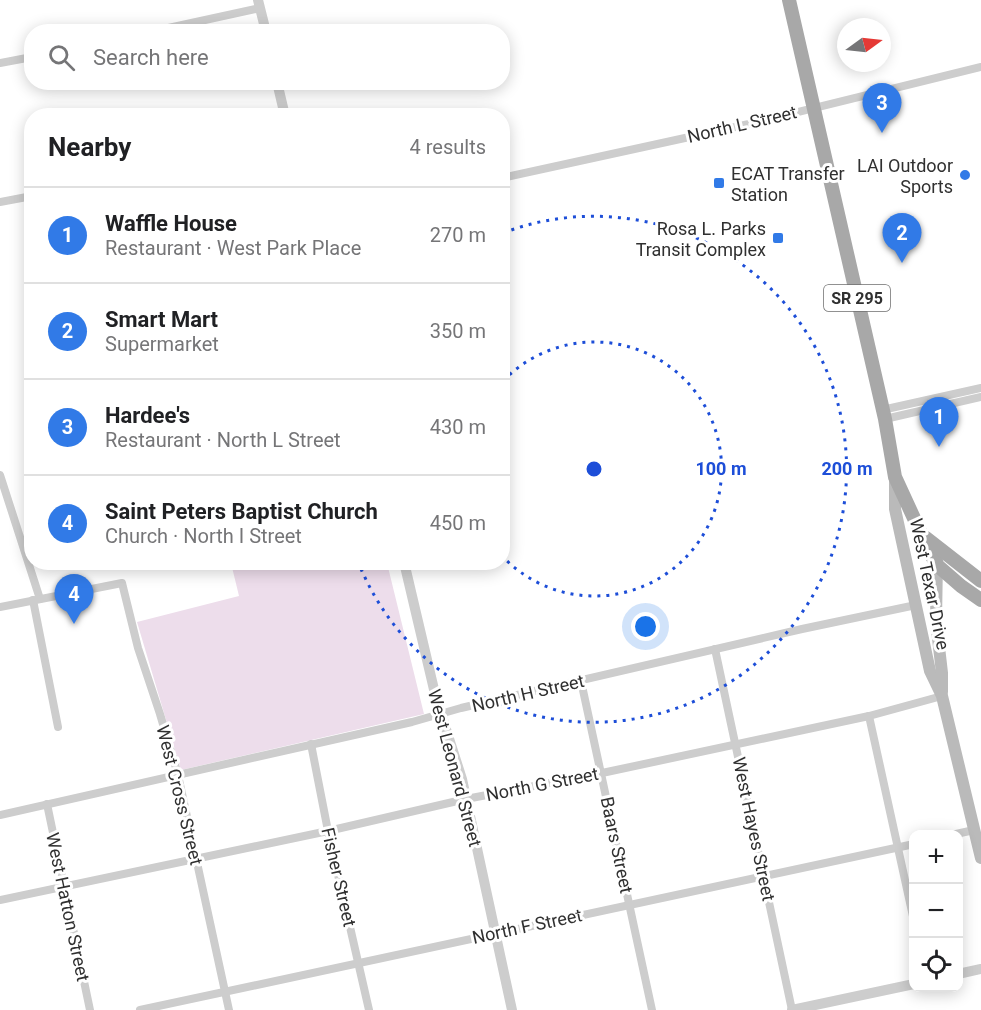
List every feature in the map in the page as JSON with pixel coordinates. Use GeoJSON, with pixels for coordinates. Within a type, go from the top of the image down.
{"type":"FeatureCollection","features":[{"type":"Feature","properties":{"kind":"main road","name":"SR 295"},"geometry":{"type":"LineString","coordinates":[[789,0],[883,415],[894,477],[919,532],[938,566],[981,600]]}},
{"type":"Feature","properties":{"kind":"main road","name":"West Texar Drive"},"geometry":{"type":"LineString","coordinates":[[894,477],[895,509],[930,671],[942,696],[981,858]]}},
{"type":"Feature","properties":{"kind":"main road","name":"SR 295"},"geometry":{"type":"LineString","coordinates":[[919,532],[981,582]]}},
{"type":"Feature","properties":{"kind":"main road","name":"West Texar Drive"},"geometry":{"type":"LineString","coordinates":[[937,547],[936,621],[942,673],[942,696]]}},
{"type":"Feature","properties":{"kind":"street"},"geometry":{"type":"LineString","coordinates":[[181,24],[259,4],[264,24]]}},
{"type":"Feature","properties":{"kind":"street"},"geometry":{"type":"LineString","coordinates":[[0,63],[24,58]]}},
{"type":"Feature","properties":{"kind":"street","name":"North L Street"},"geometry":{"type":"LineString","coordinates":[[510,176],[981,67]]}},
{"type":"Feature","properties":{"kind":"street"},"geometry":{"type":"LineString","coordinates":[[279,90],[283,108]]}},
{"type":"Feature","properties":{"kind":"street"},"geometry":{"type":"LineString","coordinates":[[0,202],[24,198]]}},
{"type":"Feature","properties":{"kind":"street"},"geometry":{"type":"LineString","coordinates":[[883,415],[981,388]]}},
{"type":"Feature","properties":{"kind":"street"},"geometry":{"type":"LineString","coordinates":[[883,415],[981,397]]}},
{"type":"Feature","properties":{"kind":"street"},"geometry":{"type":"LineString","coordinates":[[0,475],[24,556]]}},
{"type":"Feature","properties":{"kind":"street"},"geometry":{"type":"LineString","coordinates":[[28,570],[37,600],[58,727]]}},
{"type":"Feature","properties":{"kind":"street","name":"West Leonard Street"},"geometry":{"type":"LineString","coordinates":[[406,570],[425,657],[466,799],[512,1010]]}},
{"type":"Feature","properties":{"kind":"street","name":"West Cross Street"},"geometry":{"type":"LineString","coordinates":[[37,600],[122,583],[138,648],[178,775],[229,1010]]}},
{"type":"Feature","properties":{"kind":"street"},"geometry":{"type":"LineString","coordinates":[[0,607],[37,600]]}},
{"type":"Feature","properties":{"kind":"street","name":"North H Street"},"geometry":{"type":"LineString","coordinates":[[0,815],[715,649],[916,605]]}},
{"type":"Feature","properties":{"kind":"street","name":"West Hayes Street"},"geometry":{"type":"LineString","coordinates":[[715,649],[792,1010]]}},
{"type":"Feature","properties":{"kind":"street","name":"Baars Street"},"geometry":{"type":"LineString","coordinates":[[581,681],[652,1010]]}},
{"type":"Feature","properties":{"kind":"street","name":"North G Street"},"geometry":{"type":"LineString","coordinates":[[0,900],[328,831],[466,799],[602,773],[869,716],[942,696]]}},
{"type":"Feature","properties":{"kind":"street"},"geometry":{"type":"LineString","coordinates":[[869,716],[909,898]]}},
{"type":"Feature","properties":{"kind":"street","name":"Fisher Street"},"geometry":{"type":"LineString","coordinates":[[311,744],[328,831],[369,1010]]}},
{"type":"Feature","properties":{"kind":"street","name":"West Hatton Street"},"geometry":{"type":"LineString","coordinates":[[47,804],[90,1010]]}},
{"type":"Feature","properties":{"kind":"street"},"geometry":{"type":"LineString","coordinates":[[963,833],[975,830]]}},
{"type":"Feature","properties":{"kind":"street","name":"North F Street"},"geometry":{"type":"LineString","coordinates":[[140,1010],[909,845]]}},
{"type":"Feature","properties":{"kind":"street"},"geometry":{"type":"LineString","coordinates":[[963,973],[981,969]]}},
{"type":"Feature","properties":{"kind":"street"},"geometry":{"type":"LineString","coordinates":[[792,1010],[909,985]]}},
{"type":"Feature","properties":{"kind":"shaded area"},"geometry":{"type":"Polygon","coordinates":[[[233,570],[389,570],[424,714],[181,770],[137,622],[239,596],[233,570]]]}},
{"type":"Feature","properties":{"kind":"place","name":"Hardee's"},"geometry":{"type":"Point","coordinates":[882,133]}},
{"type":"Feature","properties":{"kind":"place","name":"LAI Outdoor Sports"},"geometry":{"type":"Point","coordinates":[965,175]}},
{"type":"Feature","properties":{"kind":"place","name":"ECAT Transfer Station"},"geometry":{"type":"Point","coordinates":[719,183]}},
{"type":"Feature","properties":{"kind":"place","name":"Rosa L. Parks Transit Complex"},"geometry":{"type":"Point","coordinates":[778,238]}},
{"type":"Feature","properties":{"kind":"place","name":"Smart Mart"},"geometry":{"type":"Point","coordinates":[902,263]}},
{"type":"Feature","properties":{"kind":"place","name":"Waffle House"},"geometry":{"type":"Point","coordinates":[939,447]}},
{"type":"Feature","properties":{"kind":"place","name":"Saint Peters Baptist Church"},"geometry":{"type":"Point","coordinates":[74,624]}}]}
